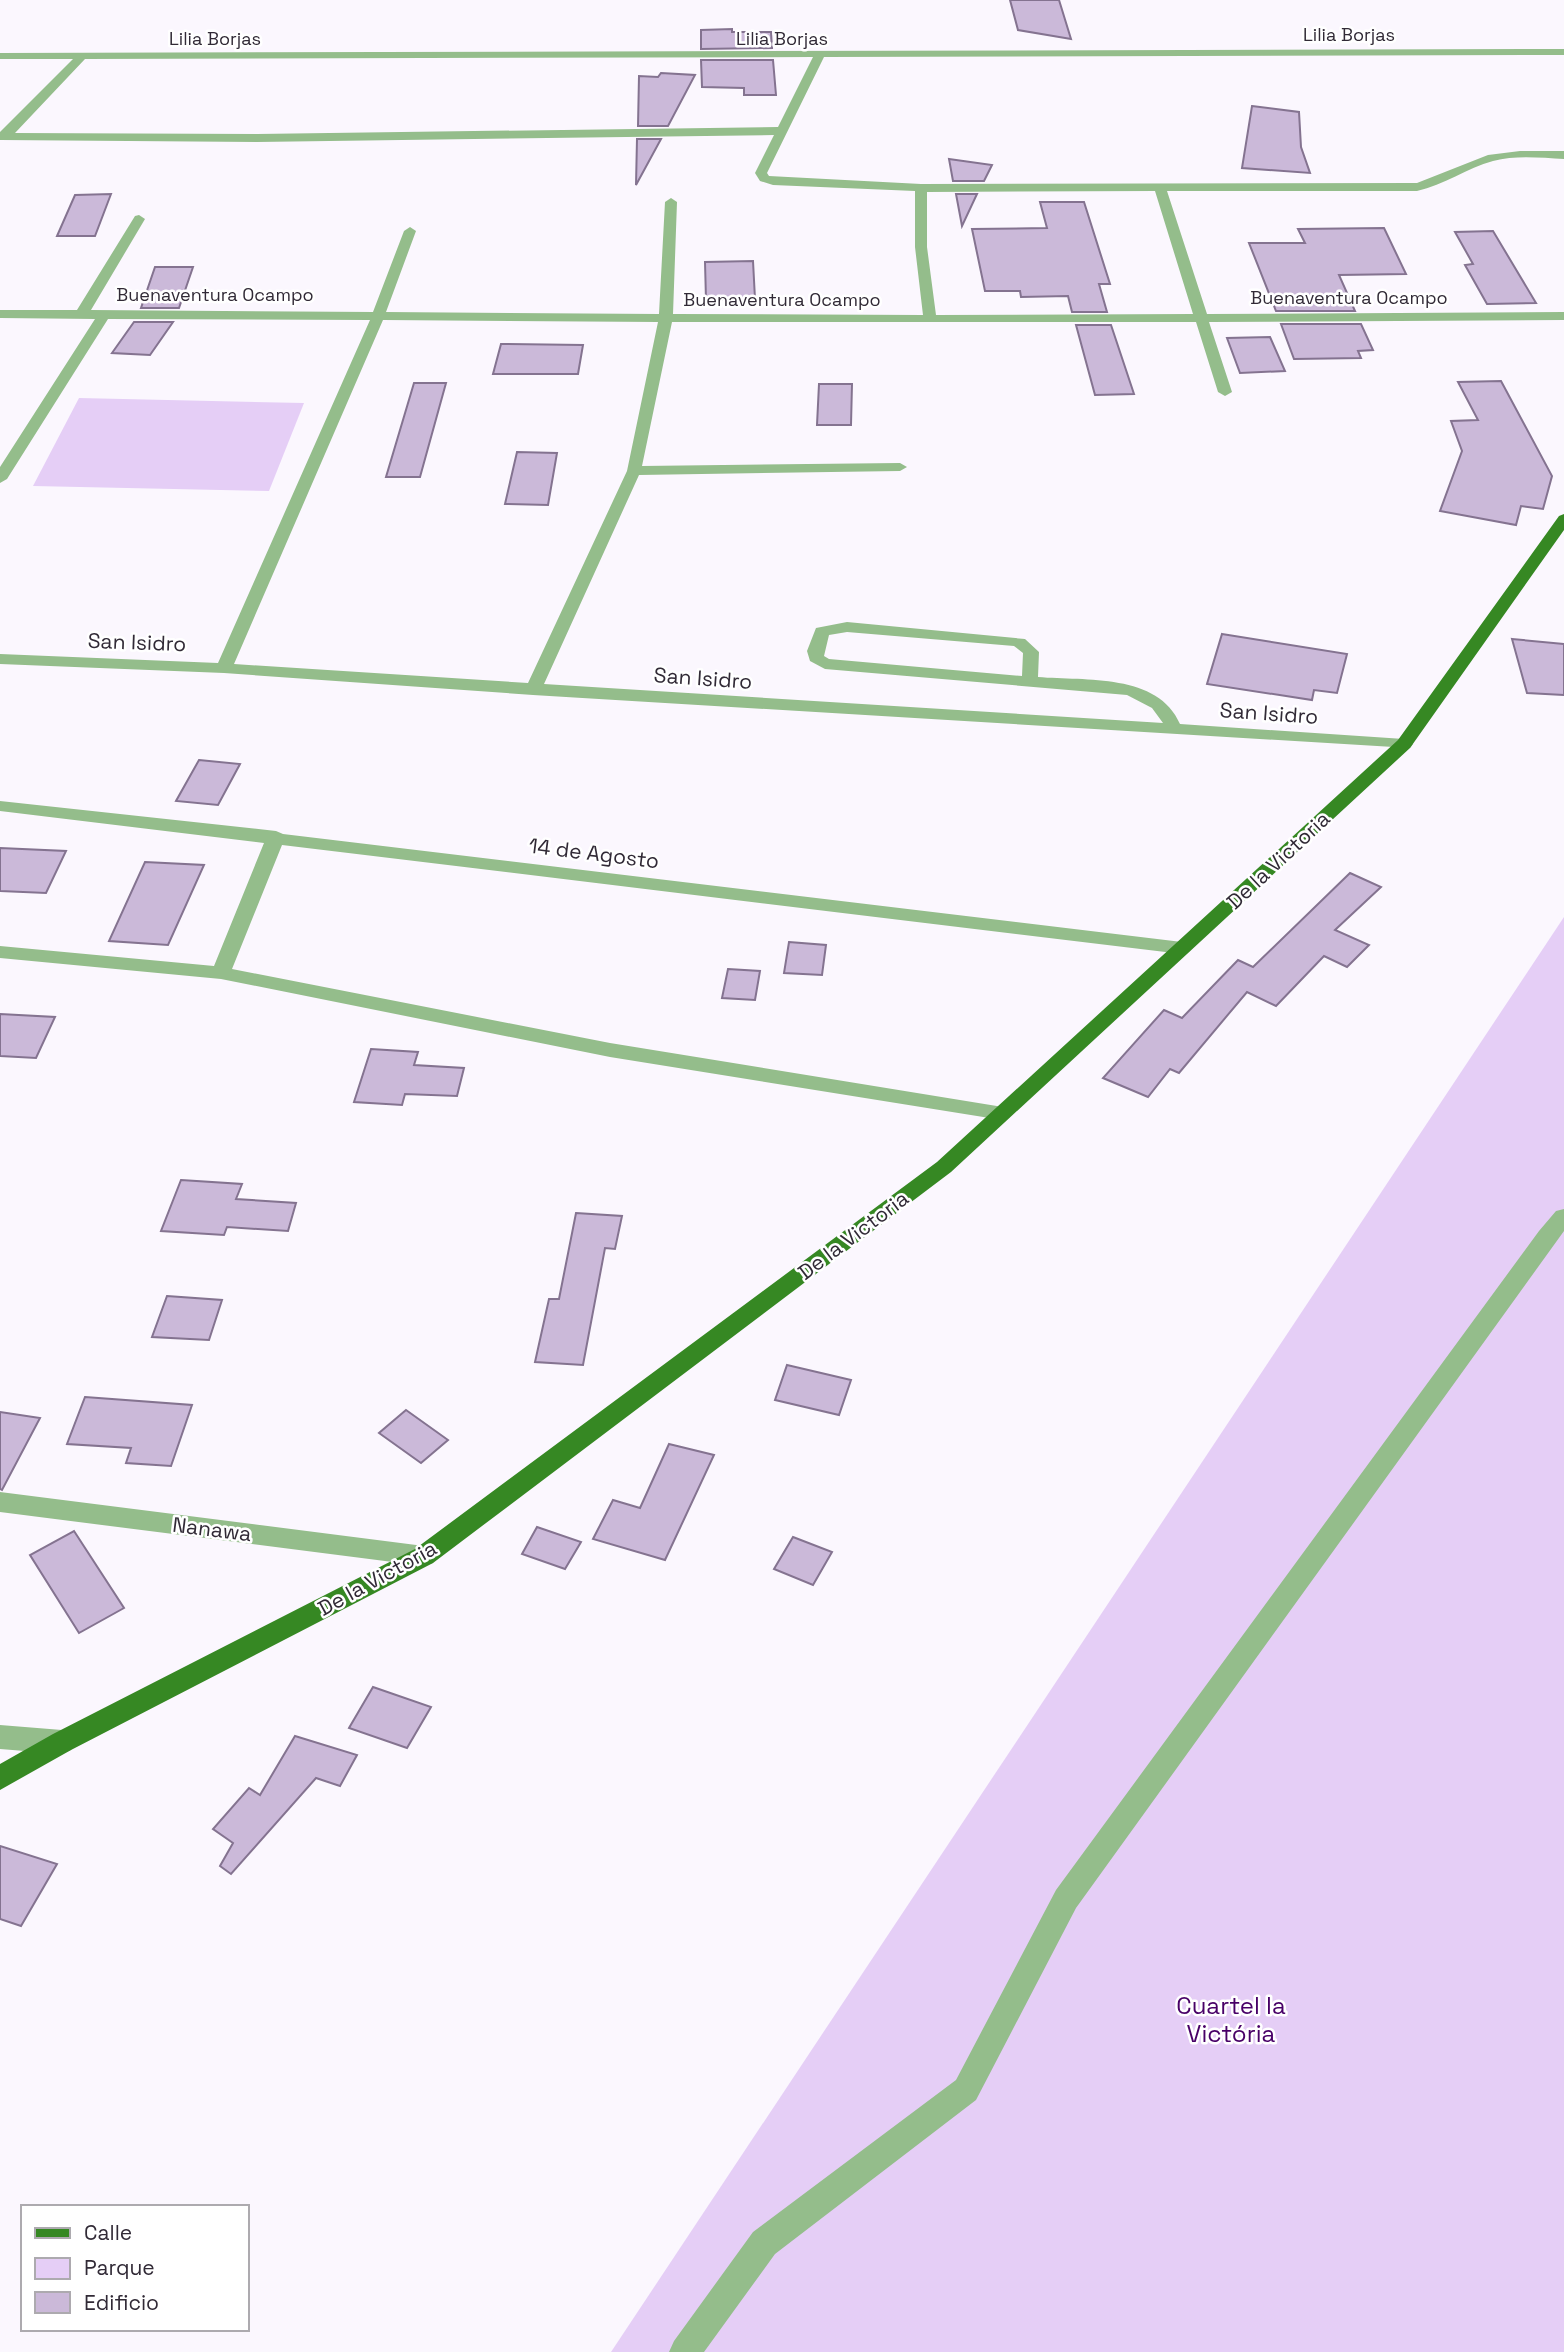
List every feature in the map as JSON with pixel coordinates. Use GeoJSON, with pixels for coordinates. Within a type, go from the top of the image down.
{"type":"FeatureCollection","features":[{"type":"Feature","properties":{"kind":"main road","name":"De la Victoria"},"geometry":{"type":"LineString","coordinates":[[0,1778],[62,1742],[424,1556],[944,1167],[1404,744],[1564,519]]}},
{"type":"Feature","properties":{"kind":"street","name":"Lilia Borjas"},"geometry":{"type":"LineString","coordinates":[[0,56],[1564,52]]}},
{"type":"Feature","properties":{"kind":"street"},"geometry":{"type":"LineString","coordinates":[[820,55],[761,173],[764,178],[773,181],[920,188],[1418,187],[1497,157],[1564,155]]}},
{"type":"Feature","properties":{"kind":"street"},"geometry":{"type":"LineString","coordinates":[[2,136],[82,56]]}},
{"type":"Feature","properties":{"kind":"street"},"geometry":{"type":"LineString","coordinates":[[2,136],[257,138],[781,131]]}},
{"type":"Feature","properties":{"kind":"street"},"geometry":{"type":"LineString","coordinates":[[1160,187],[1225,392]]}},
{"type":"Feature","properties":{"kind":"street"},"geometry":{"type":"LineString","coordinates":[[920,188],[921,247],[929,319]]}},
{"type":"Feature","properties":{"kind":"street"},"geometry":{"type":"LineString","coordinates":[[533,690],[634,471],[666,317],[671,202]]}},
{"type":"Feature","properties":{"kind":"street"},"geometry":{"type":"LineString","coordinates":[[82,314],[139,219]]}},
{"type":"Feature","properties":{"kind":"street"},"geometry":{"type":"LineString","coordinates":[[224,668],[379,314],[410,231]]}},
{"type":"Feature","properties":{"kind":"street"},"geometry":{"type":"LineString","coordinates":[[0,479],[105,313]]}},
{"type":"Feature","properties":{"kind":"street","name":"Buenaventura Ocampo"},"geometry":{"type":"LineString","coordinates":[[0,314],[929,319],[1564,316]]}},
{"type":"Feature","properties":{"kind":"street"},"geometry":{"type":"LineString","coordinates":[[634,471],[900,467]]}},
{"type":"Feature","properties":{"kind":"street"},"geometry":{"type":"LineString","coordinates":[[1030,680],[1031,652],[1019,642],[847,627],[822,631],[815,651],[816,658],[825,664],[1130,690],[1159,704],[1168,713],[1174,730]]}},
{"type":"Feature","properties":{"kind":"street","name":"San Isidro"},"geometry":{"type":"LineString","coordinates":[[0,659],[224,668],[1404,744]]}},
{"type":"Feature","properties":{"kind":"street","name":"14 de Agosto"},"geometry":{"type":"LineString","coordinates":[[0,806],[1182,948]]}},
{"type":"Feature","properties":{"kind":"street"},"geometry":{"type":"LineString","coordinates":[[221,973],[276,838]]}},
{"type":"Feature","properties":{"kind":"street"},"geometry":{"type":"LineString","coordinates":[[0,952],[221,973],[610,1050],[1002,1113]]}},
{"type":"Feature","properties":{"kind":"street"},"geometry":{"type":"LineString","coordinates":[[685,2352],[764,2243],[966,2090],[1066,1899],[1564,1217]]}},
{"type":"Feature","properties":{"kind":"street","name":"Nanawa"},"geometry":{"type":"LineString","coordinates":[[0,1502],[424,1556]]}},
{"type":"Feature","properties":{"kind":"street"},"geometry":{"type":"LineString","coordinates":[[0,1737],[62,1742]]}},
{"type":"Feature","properties":{"kind":"green space"},"geometry":{"type":"Polygon","coordinates":[[[79,398],[304,403],[269,491],[33,486],[79,398]]]}},
{"type":"Feature","properties":{"kind":"green space","name":"Cuartel la Victória"},"geometry":{"type":"Polygon","coordinates":[[[1564,917],[1564,2352],[611,2352],[1564,917]]]}},
{"type":"Feature","properties":{"kind":"building"},"geometry":{"type":"Polygon","coordinates":[[[1010,0],[1059,0],[1071,39],[1018,30],[1010,0]]]}},
{"type":"Feature","properties":{"kind":"building"},"geometry":{"type":"Polygon","coordinates":[[[732,29],[732,32],[771,32],[772,48],[701,49],[701,30],[732,29]]]}},
{"type":"Feature","properties":{"kind":"building"},"geometry":{"type":"Polygon","coordinates":[[[701,60],[773,60],[776,95],[744,95],[744,88],[702,87],[701,60]]]}},
{"type":"Feature","properties":{"kind":"building"},"geometry":{"type":"Polygon","coordinates":[[[661,73],[695,75],[668,126],[638,126],[639,76],[658,77],[661,73]]]}},
{"type":"Feature","properties":{"kind":"building"},"geometry":{"type":"Polygon","coordinates":[[[1252,106],[1299,112],[1301,147],[1310,173],[1242,168],[1252,106]]]}},
{"type":"Feature","properties":{"kind":"building"},"geometry":{"type":"Polygon","coordinates":[[[637,139],[661,139],[636,185],[637,139]]]}},
{"type":"Feature","properties":{"kind":"building"},"geometry":{"type":"Polygon","coordinates":[[[949,159],[992,165],[984,181],[953,181],[949,159]]]}},
{"type":"Feature","properties":{"kind":"building"},"geometry":{"type":"Polygon","coordinates":[[[111,194],[95,236],[57,236],[75,195],[111,194]]]}},
{"type":"Feature","properties":{"kind":"building"},"geometry":{"type":"Polygon","coordinates":[[[956,194],[977,194],[962,226],[956,194]]]}},
{"type":"Feature","properties":{"kind":"building"},"geometry":{"type":"Polygon","coordinates":[[[1040,202],[1084,202],[1110,284],[1099,284],[1107,312],[1072,312],[1068,296],[1021,297],[1020,291],[985,291],[972,229],[1047,228],[1040,202]]]}},
{"type":"Feature","properties":{"kind":"building"},"geometry":{"type":"Polygon","coordinates":[[[1384,228],[1406,274],[1339,275],[1355,311],[1276,311],[1249,243],[1305,243],[1298,229],[1384,228]]]}},
{"type":"Feature","properties":{"kind":"building"},"geometry":{"type":"Polygon","coordinates":[[[1493,231],[1536,303],[1487,304],[1465,265],[1473,264],[1455,232],[1493,231]]]}},
{"type":"Feature","properties":{"kind":"building"},"geometry":{"type":"Polygon","coordinates":[[[753,261],[755,299],[706,300],[705,262],[753,261]]]}},
{"type":"Feature","properties":{"kind":"building"},"geometry":{"type":"Polygon","coordinates":[[[155,267],[193,267],[179,308],[141,308],[155,267]]]}},
{"type":"Feature","properties":{"kind":"building"},"geometry":{"type":"Polygon","coordinates":[[[134,322],[173,322],[150,355],[112,353],[134,322]]]}},
{"type":"Feature","properties":{"kind":"building"},"geometry":{"type":"Polygon","coordinates":[[[1281,324],[1361,324],[1373,350],[1358,351],[1361,358],[1294,359],[1281,324]]]}},
{"type":"Feature","properties":{"kind":"building"},"geometry":{"type":"Polygon","coordinates":[[[1076,325],[1111,325],[1134,394],[1095,395],[1076,325]]]}},
{"type":"Feature","properties":{"kind":"building"},"geometry":{"type":"Polygon","coordinates":[[[1270,337],[1285,371],[1240,373],[1227,338],[1270,337]]]}},
{"type":"Feature","properties":{"kind":"building"},"geometry":{"type":"Polygon","coordinates":[[[501,344],[583,345],[578,374],[493,374],[501,344]]]}},
{"type":"Feature","properties":{"kind":"building"},"geometry":{"type":"Polygon","coordinates":[[[1501,381],[1552,476],[1543,509],[1521,506],[1516,525],[1440,511],[1462,451],[1451,421],[1478,420],[1458,382],[1501,381]]]}},
{"type":"Feature","properties":{"kind":"building"},"geometry":{"type":"Polygon","coordinates":[[[414,383],[446,383],[420,477],[386,477],[414,383]]]}},
{"type":"Feature","properties":{"kind":"building"},"geometry":{"type":"Polygon","coordinates":[[[819,384],[852,384],[851,425],[817,425],[819,384]]]}},
{"type":"Feature","properties":{"kind":"building"},"geometry":{"type":"Polygon","coordinates":[[[517,452],[557,453],[548,505],[505,504],[517,452]]]}},
{"type":"Feature","properties":{"kind":"building"},"geometry":{"type":"Polygon","coordinates":[[[1222,634],[1347,654],[1337,693],[1314,690],[1312,700],[1207,684],[1222,634]]]}},
{"type":"Feature","properties":{"kind":"building"},"geometry":{"type":"Polygon","coordinates":[[[1512,639],[1564,644],[1564,695],[1527,693],[1512,639]]]}},
{"type":"Feature","properties":{"kind":"building"},"geometry":{"type":"Polygon","coordinates":[[[199,760],[240,764],[218,805],[176,801],[199,760]]]}},
{"type":"Feature","properties":{"kind":"building"},"geometry":{"type":"Polygon","coordinates":[[[0,848],[66,851],[46,893],[0,891],[0,848]]]}},
{"type":"Feature","properties":{"kind":"building"},"geometry":{"type":"Polygon","coordinates":[[[145,862],[204,865],[168,945],[109,941],[145,862]]]}},
{"type":"Feature","properties":{"kind":"building"},"geometry":{"type":"Polygon","coordinates":[[[1350,873],[1381,887],[1335,930],[1369,945],[1347,967],[1324,956],[1276,1006],[1247,992],[1179,1073],[1170,1069],[1148,1097],[1103,1078],[1164,1010],[1182,1018],[1238,960],[1253,967],[1350,873]]]}},
{"type":"Feature","properties":{"kind":"building"},"geometry":{"type":"Polygon","coordinates":[[[789,942],[826,945],[822,975],[784,973],[789,942]]]}},
{"type":"Feature","properties":{"kind":"building"},"geometry":{"type":"Polygon","coordinates":[[[728,969],[760,971],[755,1000],[722,998],[728,969]]]}},
{"type":"Feature","properties":{"kind":"building"},"geometry":{"type":"Polygon","coordinates":[[[0,1014],[55,1017],[36,1058],[0,1056],[0,1014]]]}},
{"type":"Feature","properties":{"kind":"building"},"geometry":{"type":"Polygon","coordinates":[[[371,1049],[418,1052],[414,1065],[464,1068],[457,1096],[405,1094],[402,1105],[354,1102],[371,1049]]]}},
{"type":"Feature","properties":{"kind":"building"},"geometry":{"type":"Polygon","coordinates":[[[181,1180],[242,1184],[236,1199],[296,1203],[288,1231],[227,1227],[224,1235],[161,1231],[181,1180]]]}},
{"type":"Feature","properties":{"kind":"building"},"geometry":{"type":"Polygon","coordinates":[[[576,1213],[622,1216],[615,1249],[605,1248],[583,1365],[535,1362],[549,1299],[559,1299],[576,1213]]]}},
{"type":"Feature","properties":{"kind":"building"},"geometry":{"type":"Polygon","coordinates":[[[167,1296],[222,1300],[209,1340],[152,1337],[167,1296]]]}},
{"type":"Feature","properties":{"kind":"building"},"geometry":{"type":"Polygon","coordinates":[[[787,1365],[851,1380],[839,1415],[775,1400],[787,1365]]]}},
{"type":"Feature","properties":{"kind":"building"},"geometry":{"type":"Polygon","coordinates":[[[85,1397],[192,1405],[171,1466],[126,1463],[131,1448],[67,1444],[85,1397]]]}},
{"type":"Feature","properties":{"kind":"building"},"geometry":{"type":"Polygon","coordinates":[[[406,1410],[448,1440],[421,1463],[379,1433],[406,1410]]]}},
{"type":"Feature","properties":{"kind":"building"},"geometry":{"type":"Polygon","coordinates":[[[0,1412],[40,1418],[2,1490],[0,1489],[0,1412]]]}},
{"type":"Feature","properties":{"kind":"building"},"geometry":{"type":"Polygon","coordinates":[[[669,1444],[714,1455],[665,1560],[593,1539],[613,1500],[640,1508],[669,1444]]]}},
{"type":"Feature","properties":{"kind":"building"},"geometry":{"type":"Polygon","coordinates":[[[537,1527],[581,1542],[565,1569],[522,1554],[537,1527]]]}},
{"type":"Feature","properties":{"kind":"building"},"geometry":{"type":"Polygon","coordinates":[[[74,1531],[124,1608],[79,1633],[30,1555],[74,1531]]]}},
{"type":"Feature","properties":{"kind":"building"},"geometry":{"type":"Polygon","coordinates":[[[793,1537],[832,1552],[813,1585],[774,1569],[793,1537]]]}},
{"type":"Feature","properties":{"kind":"building"},"geometry":{"type":"Polygon","coordinates":[[[373,1687],[431,1707],[407,1748],[349,1728],[373,1687]]]}},
{"type":"Feature","properties":{"kind":"building"},"geometry":{"type":"Polygon","coordinates":[[[295,1736],[357,1755],[340,1786],[316,1778],[231,1874],[220,1866],[233,1843],[213,1829],[249,1788],[260,1795],[295,1736]]]}},
{"type":"Feature","properties":{"kind":"building"},"geometry":{"type":"Polygon","coordinates":[[[0,1846],[57,1864],[21,1926],[0,1919],[0,1846]]]}}]}
